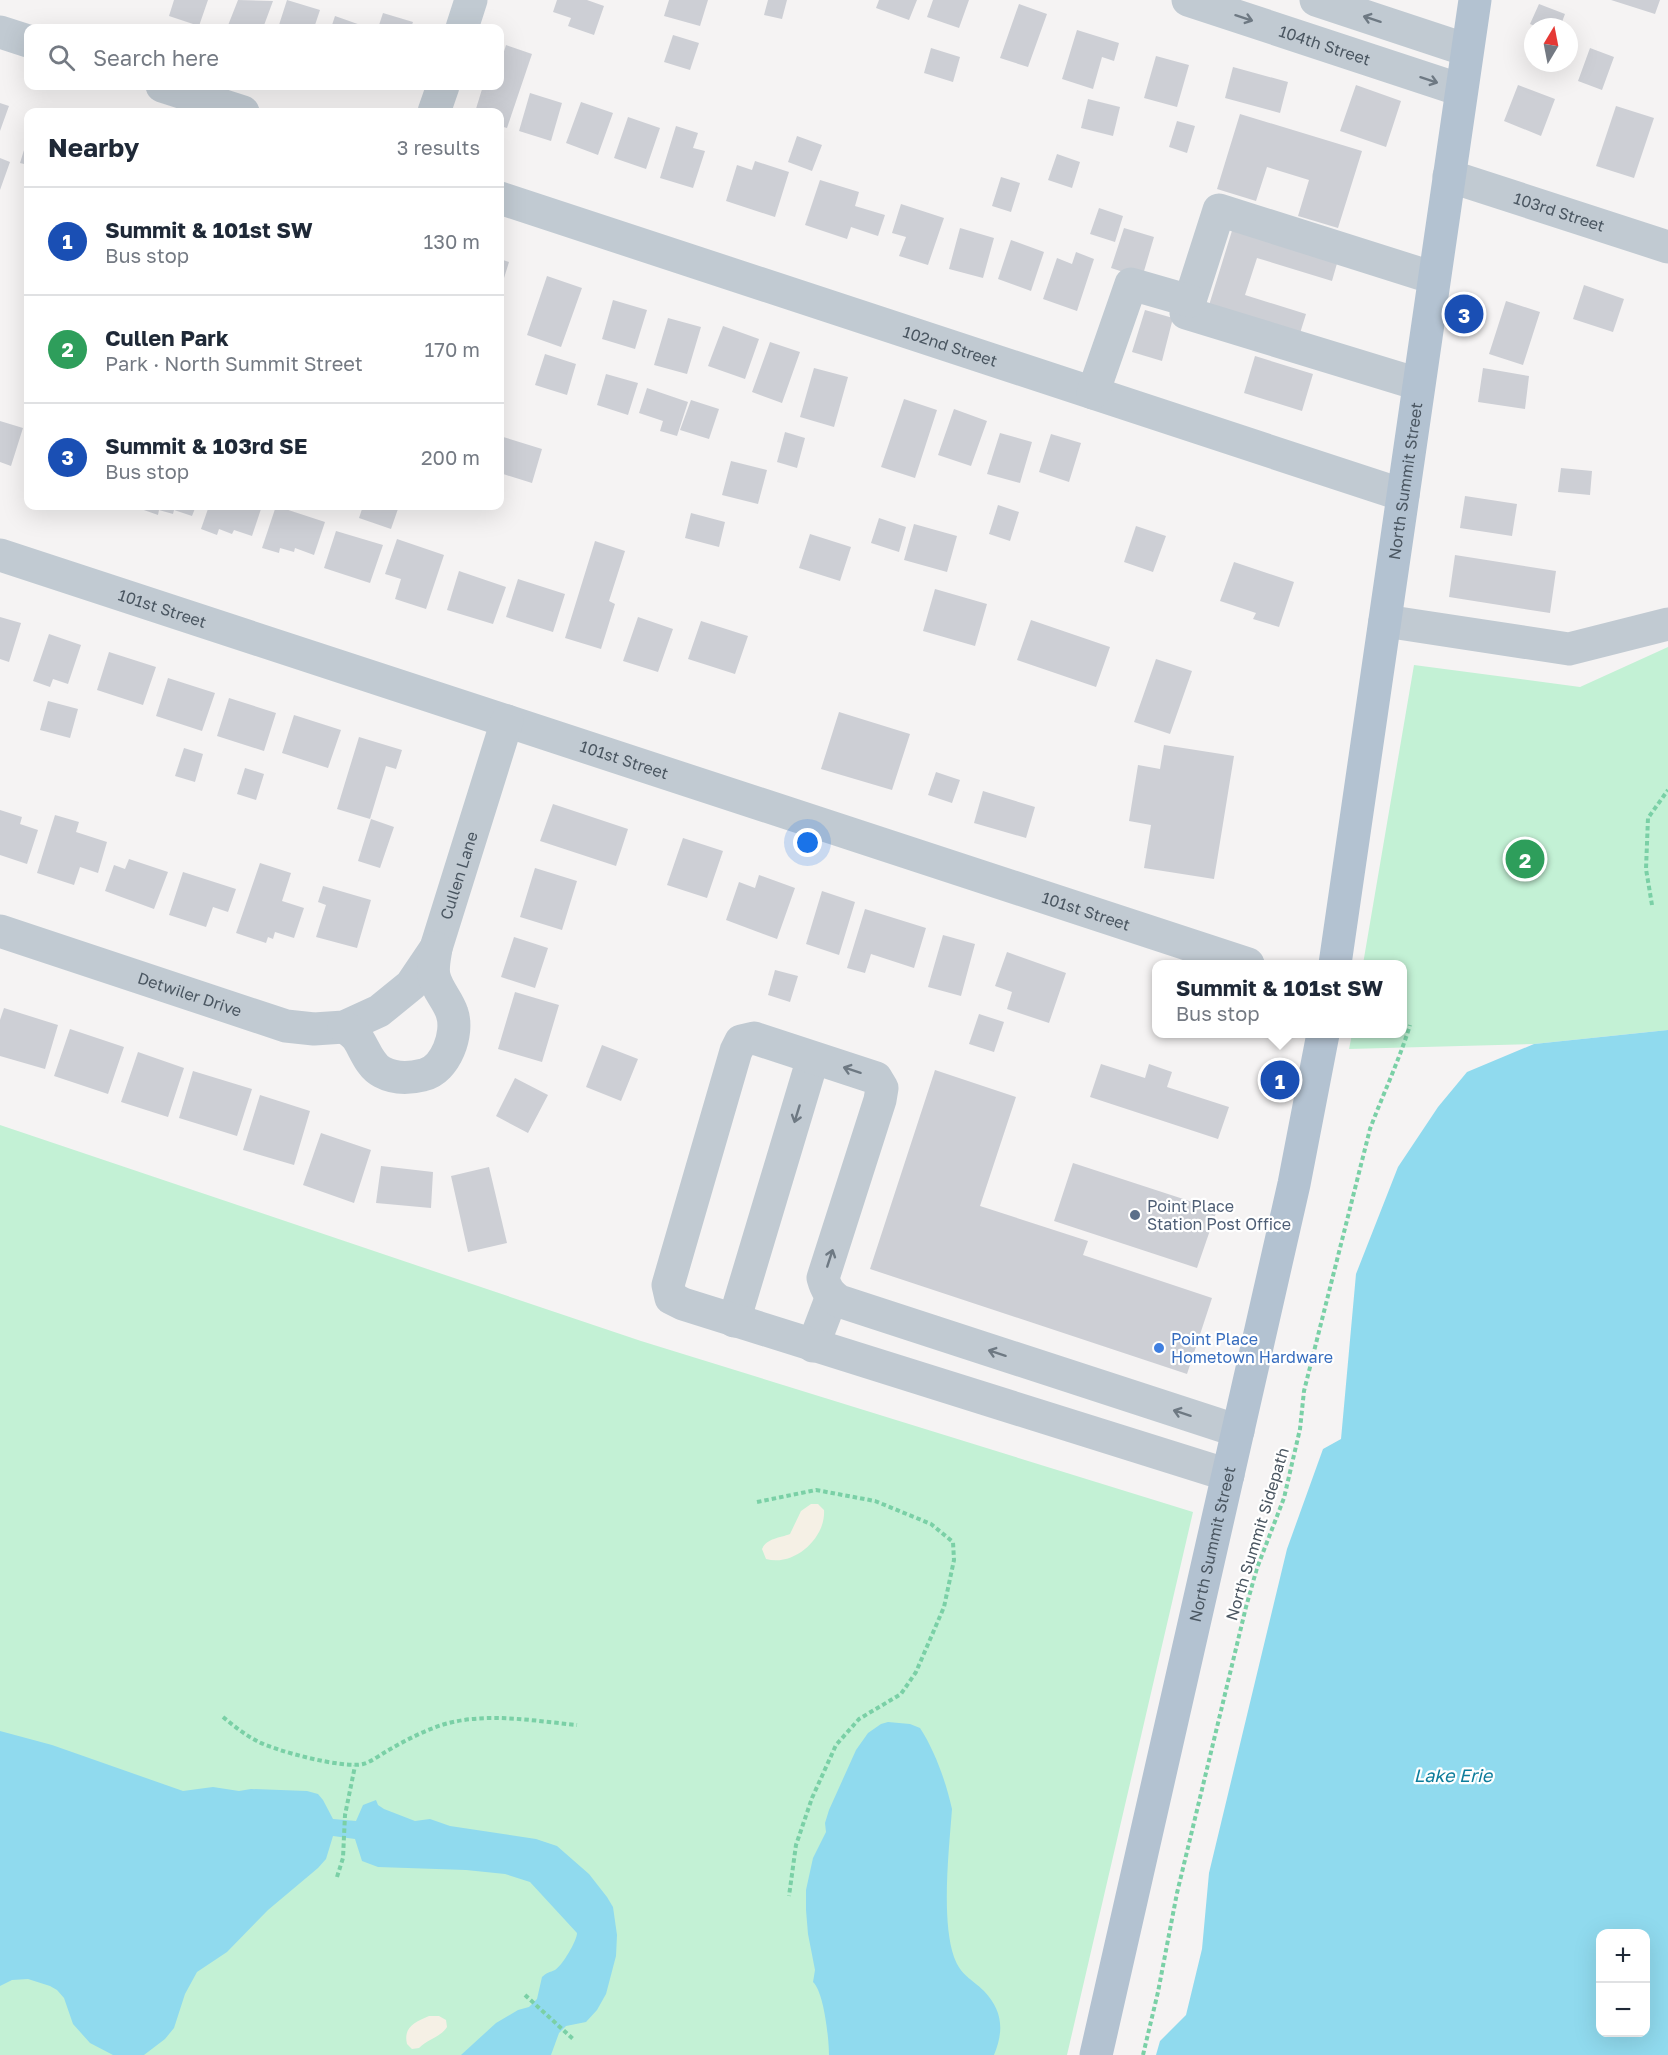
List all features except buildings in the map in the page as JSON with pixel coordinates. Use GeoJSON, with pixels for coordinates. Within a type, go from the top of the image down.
{"type":"FeatureCollection","features":[{"type":"Feature","properties":{"kind":"main road","name":"North Summit Street"},"geometry":{"type":"LineString","coordinates":[[1336,960],[1475,0]]}},
{"type":"Feature","properties":{"kind":"main road","name":"North Summit Street"},"geometry":{"type":"LineString","coordinates":[[1096,2055],[1294,1184],[1322,1038]]}},
{"type":"Feature","properties":{"kind":"street"},"geometry":{"type":"LineString","coordinates":[[463,24],[471,0]]}},
{"type":"Feature","properties":{"kind":"street","name":"104th Street"},"geometry":{"type":"LineString","coordinates":[[1188,0],[1461,90]]}},
{"type":"Feature","properties":{"kind":"street"},"geometry":{"type":"LineString","coordinates":[[1316,0],[1467,50]]}},
{"type":"Feature","properties":{"kind":"street"},"geometry":{"type":"LineString","coordinates":[[0,32],[24,40]]}},
{"type":"Feature","properties":{"kind":"street"},"geometry":{"type":"LineString","coordinates":[[174,90],[231,108]]}},
{"type":"Feature","properties":{"kind":"street"},"geometry":{"type":"LineString","coordinates":[[435,108],[442,90]]}},
{"type":"Feature","properties":{"kind":"street","name":"103rd Street"},"geometry":{"type":"LineString","coordinates":[[1449,176],[1668,247]]}},
{"type":"Feature","properties":{"kind":"street","name":"102nd Street"},"geometry":{"type":"LineString","coordinates":[[504,199],[1402,495]]}},
{"type":"Feature","properties":{"kind":"street"},"geometry":{"type":"LineString","coordinates":[[1418,384],[1186,313],[1219,210],[1434,278]]}},
{"type":"Feature","properties":{"kind":"street"},"geometry":{"type":"LineString","coordinates":[[1093,393],[1131,284],[1190,301]]}},
{"type":"Feature","properties":{"kind":"street","name":"101st Street"},"geometry":{"type":"LineString","coordinates":[[0,555],[1236,960]]}},
{"type":"Feature","properties":{"kind":"street"},"geometry":{"type":"LineString","coordinates":[[1385,621],[1569,650],[1668,624]]}},
{"type":"Feature","properties":{"kind":"street","name":"Cullen Lane"},"geometry":{"type":"LineString","coordinates":[[379,1011],[411,985],[436,948],[507,721]]}},
{"type":"Feature","properties":{"kind":"street","name":"Detwiler Drive"},"geometry":{"type":"LineString","coordinates":[[0,931],[286,1026],[314,1029],[344,1027],[379,1011]]}},
{"type":"Feature","properties":{"kind":"street"},"geometry":{"type":"LineString","coordinates":[[344,1027],[357,1037],[367,1056],[382,1072],[406,1078],[427,1075],[440,1064],[450,1048],[454,1030],[452,1013],[440,994],[433,974],[436,948]]}},
{"type":"Feature","properties":{"kind":"street"},"geometry":{"type":"LineString","coordinates":[[1228,1475],[734,1321],[671,1298],[668,1285],[736,1051],[741,1041],[754,1038],[876,1078],[882,1088],[824,1278],[826,1289],[838,1301],[1238,1431]]}},
{"type":"Feature","properties":{"kind":"street"},"geometry":{"type":"LineString","coordinates":[[734,1321],[813,1058]]}},
{"type":"Feature","properties":{"kind":"street"},"geometry":{"type":"LineString","coordinates":[[813,1346],[832,1296]]}},
{"type":"Feature","properties":{"kind":"path"},"geometry":{"type":"LineString","coordinates":[[1652,905],[1646,869],[1648,818],[1668,790]]}},
{"type":"Feature","properties":{"kind":"path","name":"North Summit Sidepath"},"geometry":{"type":"LineString","coordinates":[[1407,1035],[1410,1025]]}},
{"type":"Feature","properties":{"kind":"path","name":"North Summit Sidepath"},"geometry":{"type":"LineString","coordinates":[[1143,2055],[1161,1980],[1177,1893],[1246,1607],[1257,1568],[1287,1487],[1300,1429],[1304,1391],[1370,1130],[1406,1038]]}},
{"type":"Feature","properties":{"kind":"path"},"geometry":{"type":"LineString","coordinates":[[757,1502],[816,1490],[875,1501],[931,1524],[953,1542],[954,1560],[944,1606],[916,1672],[900,1694],[859,1719],[836,1744],[812,1798],[796,1845],[789,1896]]}},
{"type":"Feature","properties":{"kind":"path"},"geometry":{"type":"LineString","coordinates":[[223,1717],[257,1742],[327,1761],[355,1765],[366,1763],[425,1732],[445,1724],[469,1719],[507,1718],[577,1725]]}},
{"type":"Feature","properties":{"kind":"path"},"geometry":{"type":"LineString","coordinates":[[337,1877],[343,1858],[349,1790],[355,1765]]}},
{"type":"Feature","properties":{"kind":"path"},"geometry":{"type":"LineString","coordinates":[[525,1995],[573,2038]]}},
{"type":"Feature","properties":{"kind":"green space"},"geometry":{"type":"Polygon","coordinates":[[[1668,647],[1668,1030],[1534,1044],[1349,1049],[1351,1038],[1407,1038],[1407,960],[1364,960],[1414,665],[1580,687],[1668,647]]]}},
{"type":"Feature","properties":{"kind":"green space"},"geometry":{"type":"Polygon","coordinates":[[[0,1125],[641,1341],[1193,1512],[1067,2055],[0,2055],[0,1125]]]}},
{"type":"Feature","properties":{"kind":"sand"},"geometry":{"type":"Polygon","coordinates":[[[811,1504],[818,1504],[824,1510],[820,1531],[814,1540],[806,1548],[787,1559],[766,1559],[762,1549],[764,1545],[770,1540],[790,1534],[801,1511],[811,1504]]]}},
{"type":"Feature","properties":{"kind":"sand"},"geometry":{"type":"Polygon","coordinates":[[[429,2016],[439,2016],[446,2020],[447,2027],[419,2048],[412,2049],[407,2044],[406,2038],[409,2029],[429,2016]]]}},
{"type":"Feature","properties":{"kind":"water","name":"Lake Erie"},"geometry":{"type":"Polygon","coordinates":[[[1668,1030],[1668,2055],[1156,2055],[1160,2041],[1186,2015],[1202,1949],[1209,1873],[1287,1549],[1323,1449],[1341,1439],[1356,1274],[1398,1167],[1438,1107],[1467,1072],[1534,1044],[1668,1030]]]}},
{"type":"Feature","properties":{"kind":"water"},"geometry":{"type":"Polygon","coordinates":[[[888,1722],[910,1724],[920,1728],[947,1788],[952,1809],[947,1884],[950,1941],[954,1957],[960,1968],[984,1991],[995,2006],[1000,2029],[994,2055],[829,2055],[823,2005],[813,1982],[815,1970],[808,1934],[806,1890],[813,1858],[826,1832],[825,1823],[829,1810],[856,1750],[868,1733],[888,1722]]]}},
{"type":"Feature","properties":{"kind":"water"},"geometry":{"type":"Polygon","coordinates":[[[0,1731],[52,1745],[183,1791],[213,1787],[239,1791],[251,1789],[307,1791],[318,1794],[333,1819],[356,1821],[363,1805],[376,1800],[378,1805],[384,1809],[415,1821],[430,1819],[450,1826],[536,1839],[557,1846],[589,1874],[613,1907],[617,1935],[616,1956],[606,1994],[597,2010],[586,2022],[566,2026],[559,2033],[551,2055],[461,2055],[496,2023],[518,2010],[529,2007],[537,1999],[542,1977],[561,1964],[572,1947],[577,1933],[530,1882],[505,1874],[466,1870],[378,1867],[362,1861],[355,1839],[333,1836],[326,1859],[318,1868],[268,1910],[227,1952],[197,1972],[185,1994],[174,2028],[165,2039],[144,2055],[113,2055],[90,2043],[73,2024],[64,1998],[57,1990],[28,1979],[12,1980],[0,1986],[0,1731]]]}},
{"type":"Feature","properties":{"kind":"place","name":"Summit & 103rd SE"},"geometry":{"type":"Point","coordinates":[1464,314]}},
{"type":"Feature","properties":{"kind":"place","name":"Cullen Park"},"geometry":{"type":"Point","coordinates":[1525,859]}},
{"type":"Feature","properties":{"kind":"place","name":"Summit & 101st SW"},"geometry":{"type":"Point","coordinates":[1280,1080]}},
{"type":"Feature","properties":{"kind":"place","name":"Point Place Station Post Office"},"geometry":{"type":"Point","coordinates":[1135,1215]}},
{"type":"Feature","properties":{"kind":"place","name":"Point Place Hometown Hardware"},"geometry":{"type":"Point","coordinates":[1159,1348]}}]}
